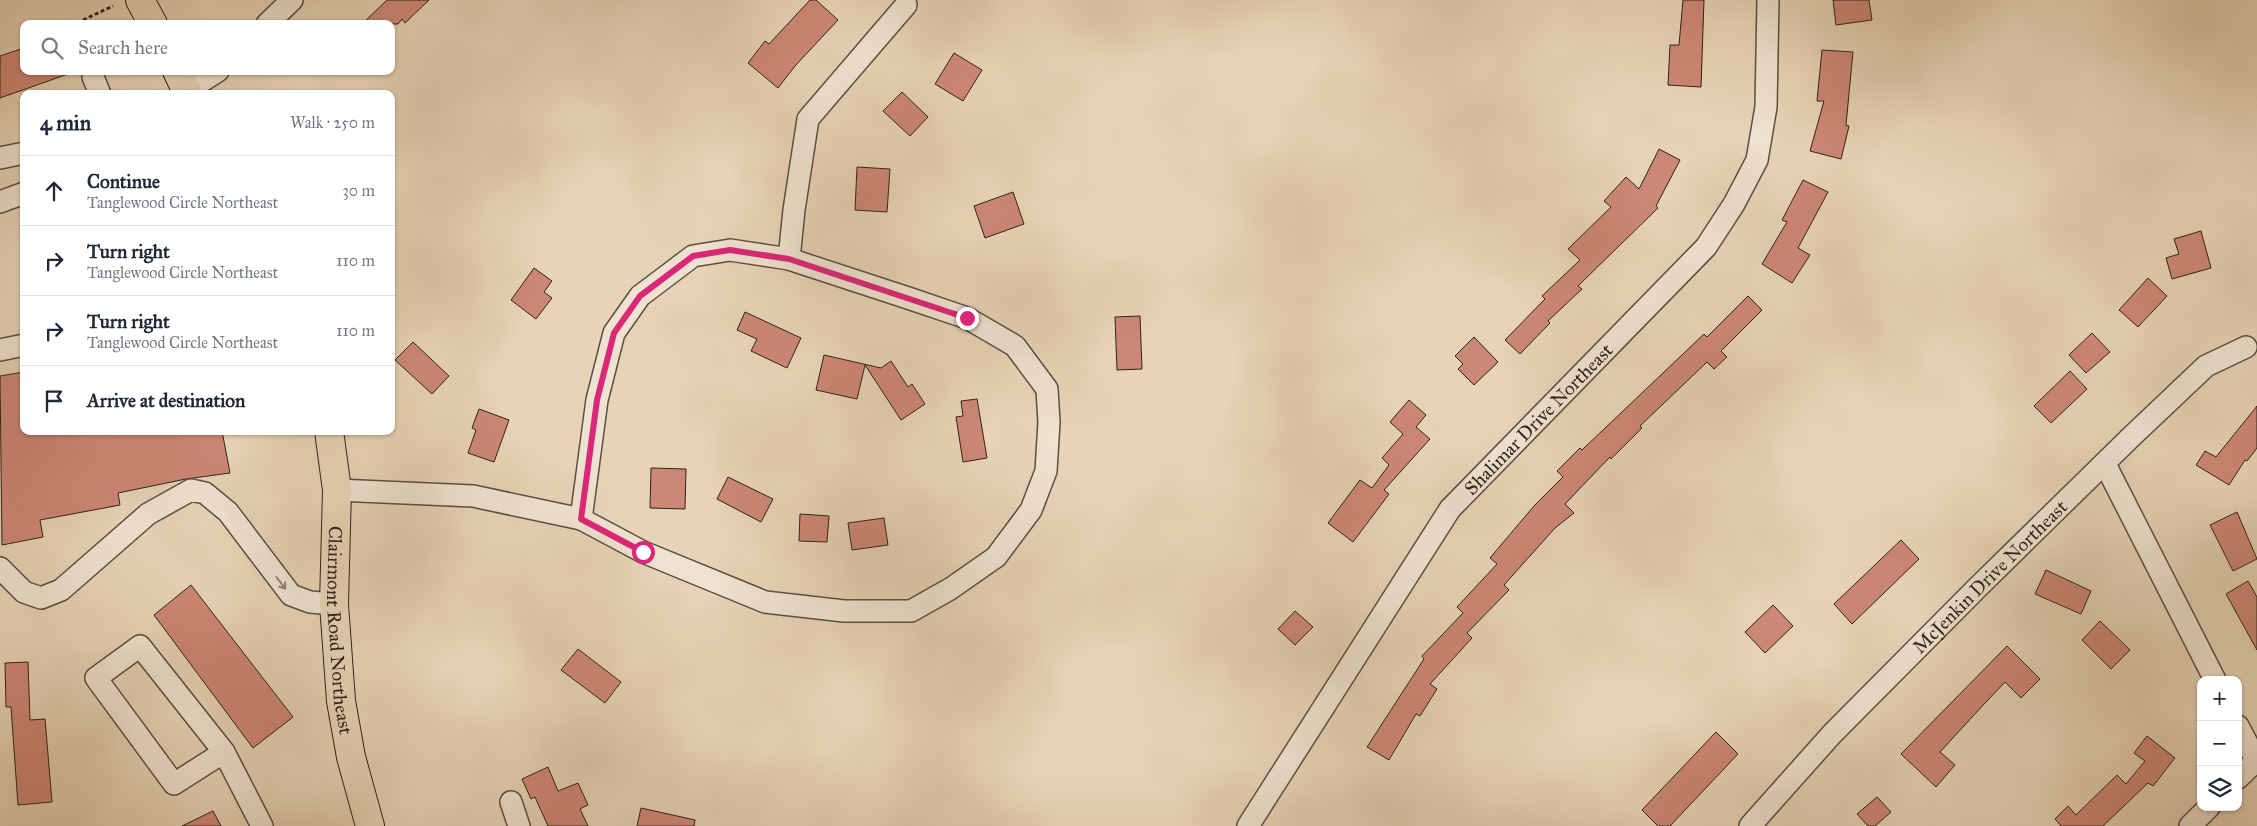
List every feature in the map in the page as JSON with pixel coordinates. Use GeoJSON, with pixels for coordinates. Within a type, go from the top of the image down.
{"type":"FeatureCollection","features":[{"type":"Feature","properties":{"kind":"main road"},"geometry":{"type":"LineString","coordinates":[[140,0],[150,20]]}},
{"type":"Feature","properties":{"kind":"main road","name":"Clairmont Road Northeast"},"geometry":{"type":"LineString","coordinates":[[330,435],[337,490],[334,604],[343,710],[351,758],[370,826]]}},
{"type":"Feature","properties":{"kind":"street"},"geometry":{"type":"LineString","coordinates":[[272,20],[292,0]]}},
{"type":"Feature","properties":{"kind":"street","name":"Shalimar Drive Northeast"},"geometry":{"type":"LineString","coordinates":[[1248,826],[1450,509],[1706,247],[1734,204],[1757,160],[1766,107],[1768,0]]}},
{"type":"Feature","properties":{"kind":"street"},"geometry":{"type":"LineString","coordinates":[[789,259],[794,210],[808,120],[906,5]]}},
{"type":"Feature","properties":{"kind":"street"},"geometry":{"type":"LineString","coordinates":[[184,87],[210,75]]}},
{"type":"Feature","properties":{"kind":"street"},"geometry":{"type":"LineString","coordinates":[[0,158],[20,154]]}},
{"type":"Feature","properties":{"kind":"street"},"geometry":{"type":"LineString","coordinates":[[0,202],[20,194]]}},
{"type":"Feature","properties":{"kind":"street"},"geometry":{"type":"LineString","coordinates":[[337,490],[473,496],[581,519],[643,552],[765,602],[844,611],[911,611],[950,589],[996,557],[1031,510],[1046,471],[1049,422],[1047,389],[1015,346],[967,318],[789,259],[730,250],[693,256],[640,296],[614,333],[597,400],[581,519]]}},
{"type":"Feature","properties":{"kind":"street"},"geometry":{"type":"LineString","coordinates":[[0,350],[20,347]]}},
{"type":"Feature","properties":{"kind":"street","name":"McJenkin Drive Northeast"},"geometry":{"type":"LineString","coordinates":[[1750,826],[1832,734],[1978,587],[2206,366],[2246,347]]}},
{"type":"Feature","properties":{"kind":"street"},"geometry":{"type":"LineString","coordinates":[[2105,464],[2213,676]]}},
{"type":"Feature","properties":{"kind":"street"},"geometry":{"type":"LineString","coordinates":[[0,568],[24,592],[41,598],[54,593],[61,590],[148,514],[191,490],[205,493],[228,512],[291,595],[310,602],[334,604]]}},
{"type":"Feature","properties":{"kind":"street"},"geometry":{"type":"LineString","coordinates":[[224,752],[174,784],[96,678],[140,646],[224,752],[262,826]]}},
{"type":"Feature","properties":{"kind":"street"},"geometry":{"type":"LineString","coordinates":[[2242,733],[2257,761],[2242,774]]}},
{"type":"Feature","properties":{"kind":"street"},"geometry":{"type":"LineString","coordinates":[[511,802],[520,826]]}},
{"type":"Feature","properties":{"kind":"street"},"geometry":{"type":"LineString","coordinates":[[2190,826],[2205,811]]}},
{"type":"Feature","properties":{"kind":"path"},"geometry":{"type":"LineString","coordinates":[[83,20],[113,6]]}},
{"type":"Feature","properties":{"kind":"building"},"geometry":{"type":"Polygon","coordinates":[[[387,0],[429,0],[405,23],[402,19],[398,24],[395,24],[395,20],[366,20],[387,0]]]}},
{"type":"Feature","properties":{"kind":"building"},"geometry":{"type":"Polygon","coordinates":[[[810,0],[816,0],[838,20],[795,66],[778,88],[748,63],[765,41],[769,44],[810,0]]]}},
{"type":"Feature","properties":{"kind":"building"},"geometry":{"type":"Polygon","coordinates":[[[1683,0],[1704,0],[1701,87],[1668,85],[1670,45],[1679,45],[1683,0]]]}},
{"type":"Feature","properties":{"kind":"building"},"geometry":{"type":"Polygon","coordinates":[[[1833,0],[1869,0],[1872,20],[1836,25],[1833,0]]]}},
{"type":"Feature","properties":{"kind":"building"},"geometry":{"type":"Polygon","coordinates":[[[20,49],[20,75],[65,75],[0,98],[0,56],[20,49]]]}},
{"type":"Feature","properties":{"kind":"building"},"geometry":{"type":"Polygon","coordinates":[[[1822,50],[1853,52],[1846,125],[1849,126],[1841,159],[1810,151],[1824,101],[1817,101],[1822,50]]]}},
{"type":"Feature","properties":{"kind":"building"},"geometry":{"type":"Polygon","coordinates":[[[954,53],[982,70],[963,101],[935,84],[954,53]]]}},
{"type":"Feature","properties":{"kind":"building"},"geometry":{"type":"Polygon","coordinates":[[[902,92],[928,117],[910,136],[883,111],[902,92]]]}},
{"type":"Feature","properties":{"kind":"building"},"geometry":{"type":"Polygon","coordinates":[[[1659,149],[1680,160],[1656,206],[1658,208],[1578,286],[1582,289],[1548,321],[1550,323],[1520,354],[1505,340],[1545,299],[1542,296],[1580,260],[1568,249],[1611,207],[1604,201],[1626,177],[1639,189],[1659,149]]]}},
{"type":"Feature","properties":{"kind":"building"},"geometry":{"type":"Polygon","coordinates":[[[857,167],[890,169],[887,212],[855,210],[857,167]]]}},
{"type":"Feature","properties":{"kind":"building"},"geometry":{"type":"Polygon","coordinates":[[[1803,180],[1828,192],[1798,248],[1810,255],[1792,283],[1762,264],[1787,222],[1782,220],[1803,180]]]}},
{"type":"Feature","properties":{"kind":"building"},"geometry":{"type":"Polygon","coordinates":[[[1013,192],[1024,224],[985,238],[974,206],[1013,192]]]}},
{"type":"Feature","properties":{"kind":"building"},"geometry":{"type":"Polygon","coordinates":[[[2201,231],[2211,268],[2172,279],[2166,258],[2179,254],[2174,239],[2201,231]]]}},
{"type":"Feature","properties":{"kind":"building"},"geometry":{"type":"Polygon","coordinates":[[[534,268],[552,281],[544,292],[552,298],[536,319],[511,300],[534,268]]]}},
{"type":"Feature","properties":{"kind":"building"},"geometry":{"type":"Polygon","coordinates":[[[2148,278],[2167,296],[2138,327],[2119,310],[2148,278]]]}},
{"type":"Feature","properties":{"kind":"building"},"geometry":{"type":"Polygon","coordinates":[[[1748,296],[1762,310],[1721,351],[1727,357],[1714,369],[1707,362],[1640,426],[1642,428],[1611,459],[1610,457],[1565,504],[1574,513],[1555,528],[1504,585],[1509,590],[1467,633],[1472,638],[1430,684],[1437,689],[1420,716],[1416,714],[1389,760],[1367,747],[1424,659],[1422,656],[1463,613],[1457,607],[1497,564],[1490,558],[1534,506],[1563,477],[1557,471],[1580,448],[1582,450],[1704,334],[1707,337],[1748,296]]]}},
{"type":"Feature","properties":{"kind":"building"},"geometry":{"type":"Polygon","coordinates":[[[745,312],[801,338],[787,368],[751,351],[757,339],[737,330],[745,312]]]}},
{"type":"Feature","properties":{"kind":"building"},"geometry":{"type":"Polygon","coordinates":[[[1140,316],[1142,369],[1117,370],[1115,317],[1140,316]]]}},
{"type":"Feature","properties":{"kind":"building"},"geometry":{"type":"Polygon","coordinates":[[[2092,333],[2110,352],[2086,373],[2069,355],[2092,333]]]}},
{"type":"Feature","properties":{"kind":"building"},"geometry":{"type":"Polygon","coordinates":[[[1474,337],[1498,362],[1474,385],[1458,369],[1463,364],[1455,356],[1474,337]]]}},
{"type":"Feature","properties":{"kind":"building"},"geometry":{"type":"Polygon","coordinates":[[[413,342],[449,376],[432,394],[395,360],[413,342]]]}},
{"type":"Feature","properties":{"kind":"building"},"geometry":{"type":"Polygon","coordinates":[[[824,355],[881,368],[891,361],[908,387],[912,384],[925,404],[901,420],[865,365],[857,399],[816,390],[824,355]]]}},
{"type":"Feature","properties":{"kind":"building"},"geometry":{"type":"Polygon","coordinates":[[[2070,371],[2087,389],[2051,423],[2034,406],[2070,371]]]}},
{"type":"Feature","properties":{"kind":"building"},"geometry":{"type":"Polygon","coordinates":[[[20,373],[20,435],[223,435],[230,473],[186,479],[118,493],[120,505],[40,520],[43,537],[2,545],[0,376],[20,373]]]}},
{"type":"Feature","properties":{"kind":"building"},"geometry":{"type":"Polygon","coordinates":[[[977,399],[987,458],[963,462],[956,417],[963,416],[961,401],[977,399]]]}},
{"type":"Feature","properties":{"kind":"building"},"geometry":{"type":"Polygon","coordinates":[[[1409,400],[1426,415],[1416,427],[1430,439],[1384,490],[1389,494],[1353,542],[1328,523],[1360,480],[1372,488],[1389,465],[1382,458],[1403,434],[1390,422],[1409,400]]]}},
{"type":"Feature","properties":{"kind":"building"},"geometry":{"type":"Polygon","coordinates":[[[2257,406],[2257,448],[2247,461],[2245,460],[2229,485],[2196,465],[2205,451],[2216,457],[2257,406]]]}},
{"type":"Feature","properties":{"kind":"building"},"geometry":{"type":"Polygon","coordinates":[[[479,409],[509,420],[494,462],[468,453],[476,430],[472,428],[479,409]]]}},
{"type":"Feature","properties":{"kind":"building"},"geometry":{"type":"Polygon","coordinates":[[[651,468],[686,469],[685,509],[650,508],[651,468]]]}},
{"type":"Feature","properties":{"kind":"building"},"geometry":{"type":"Polygon","coordinates":[[[728,477],[773,499],[761,522],[717,499],[728,477]]]}},
{"type":"Feature","properties":{"kind":"building"},"geometry":{"type":"Polygon","coordinates":[[[2237,512],[2257,559],[2233,571],[2210,525],[2237,512]]]}},
{"type":"Feature","properties":{"kind":"building"},"geometry":{"type":"Polygon","coordinates":[[[800,514],[829,516],[827,542],[799,541],[800,514]]]}},
{"type":"Feature","properties":{"kind":"building"},"geometry":{"type":"Polygon","coordinates":[[[884,518],[888,545],[852,550],[848,523],[884,518]]]}},
{"type":"Feature","properties":{"kind":"building"},"geometry":{"type":"Polygon","coordinates":[[[1901,540],[1919,559],[1852,624],[1834,604],[1901,540]]]}},
{"type":"Feature","properties":{"kind":"building"},"geometry":{"type":"Polygon","coordinates":[[[2046,570],[2091,591],[2081,614],[2035,594],[2046,570]]]}},
{"type":"Feature","properties":{"kind":"building"},"geometry":{"type":"Polygon","coordinates":[[[2248,581],[2257,597],[2257,650],[2226,594],[2248,581]]]}},
{"type":"Feature","properties":{"kind":"building"},"geometry":{"type":"Polygon","coordinates":[[[191,585],[293,717],[253,748],[154,615],[191,585]]]}},
{"type":"Feature","properties":{"kind":"building"},"geometry":{"type":"Polygon","coordinates":[[[1773,605],[1793,626],[1765,653],[1745,632],[1773,605]]]}},
{"type":"Feature","properties":{"kind":"building"},"geometry":{"type":"Polygon","coordinates":[[[1295,611],[1313,627],[1295,645],[1278,629],[1295,611]]]}},
{"type":"Feature","properties":{"kind":"building"},"geometry":{"type":"Polygon","coordinates":[[[2100,621],[2130,650],[2111,669],[2082,640],[2100,621]]]}},
{"type":"Feature","properties":{"kind":"building"},"geometry":{"type":"Polygon","coordinates":[[[2007,646],[2040,679],[2021,698],[2005,682],[1940,752],[1955,765],[1936,787],[1901,754],[2007,646]]]}},
{"type":"Feature","properties":{"kind":"building"},"geometry":{"type":"Polygon","coordinates":[[[578,649],[621,682],[605,703],[561,670],[578,649]]]}},
{"type":"Feature","properties":{"kind":"building"},"geometry":{"type":"Polygon","coordinates":[[[28,662],[30,720],[45,719],[52,802],[18,805],[11,707],[6,707],[5,663],[28,662]]]}},
{"type":"Feature","properties":{"kind":"building"},"geometry":{"type":"Polygon","coordinates":[[[1716,732],[1738,754],[1670,826],[1658,826],[1642,810],[1716,732]]]}},
{"type":"Feature","properties":{"kind":"building"},"geometry":{"type":"Polygon","coordinates":[[[2147,736],[2175,758],[2153,786],[2148,783],[2103,826],[2061,826],[2055,819],[2068,806],[2076,815],[2117,775],[2126,784],[2145,761],[2134,753],[2147,736]]]}},
{"type":"Feature","properties":{"kind":"building"},"geometry":{"type":"Polygon","coordinates":[[[548,767],[558,791],[578,783],[588,805],[580,809],[588,826],[548,826],[535,797],[531,799],[522,779],[548,767]]]}},
{"type":"Feature","properties":{"kind":"building"},"geometry":{"type":"Polygon","coordinates":[[[1877,797],[1891,812],[1875,826],[1868,826],[1857,814],[1877,797]]]}},
{"type":"Feature","properties":{"kind":"building"},"geometry":{"type":"Polygon","coordinates":[[[641,808],[695,820],[694,826],[637,826],[641,808]]]}},
{"type":"Feature","properties":{"kind":"building"},"geometry":{"type":"Polygon","coordinates":[[[213,811],[221,826],[182,826],[213,811]]]}},
{"type":"Feature","properties":{"kind":"route"},"geometry":{"type":"LineString","coordinates":[[643,552],[581,519],[597,400],[614,333],[640,296],[693,256],[730,250],[789,259],[967,318]]}}]}
